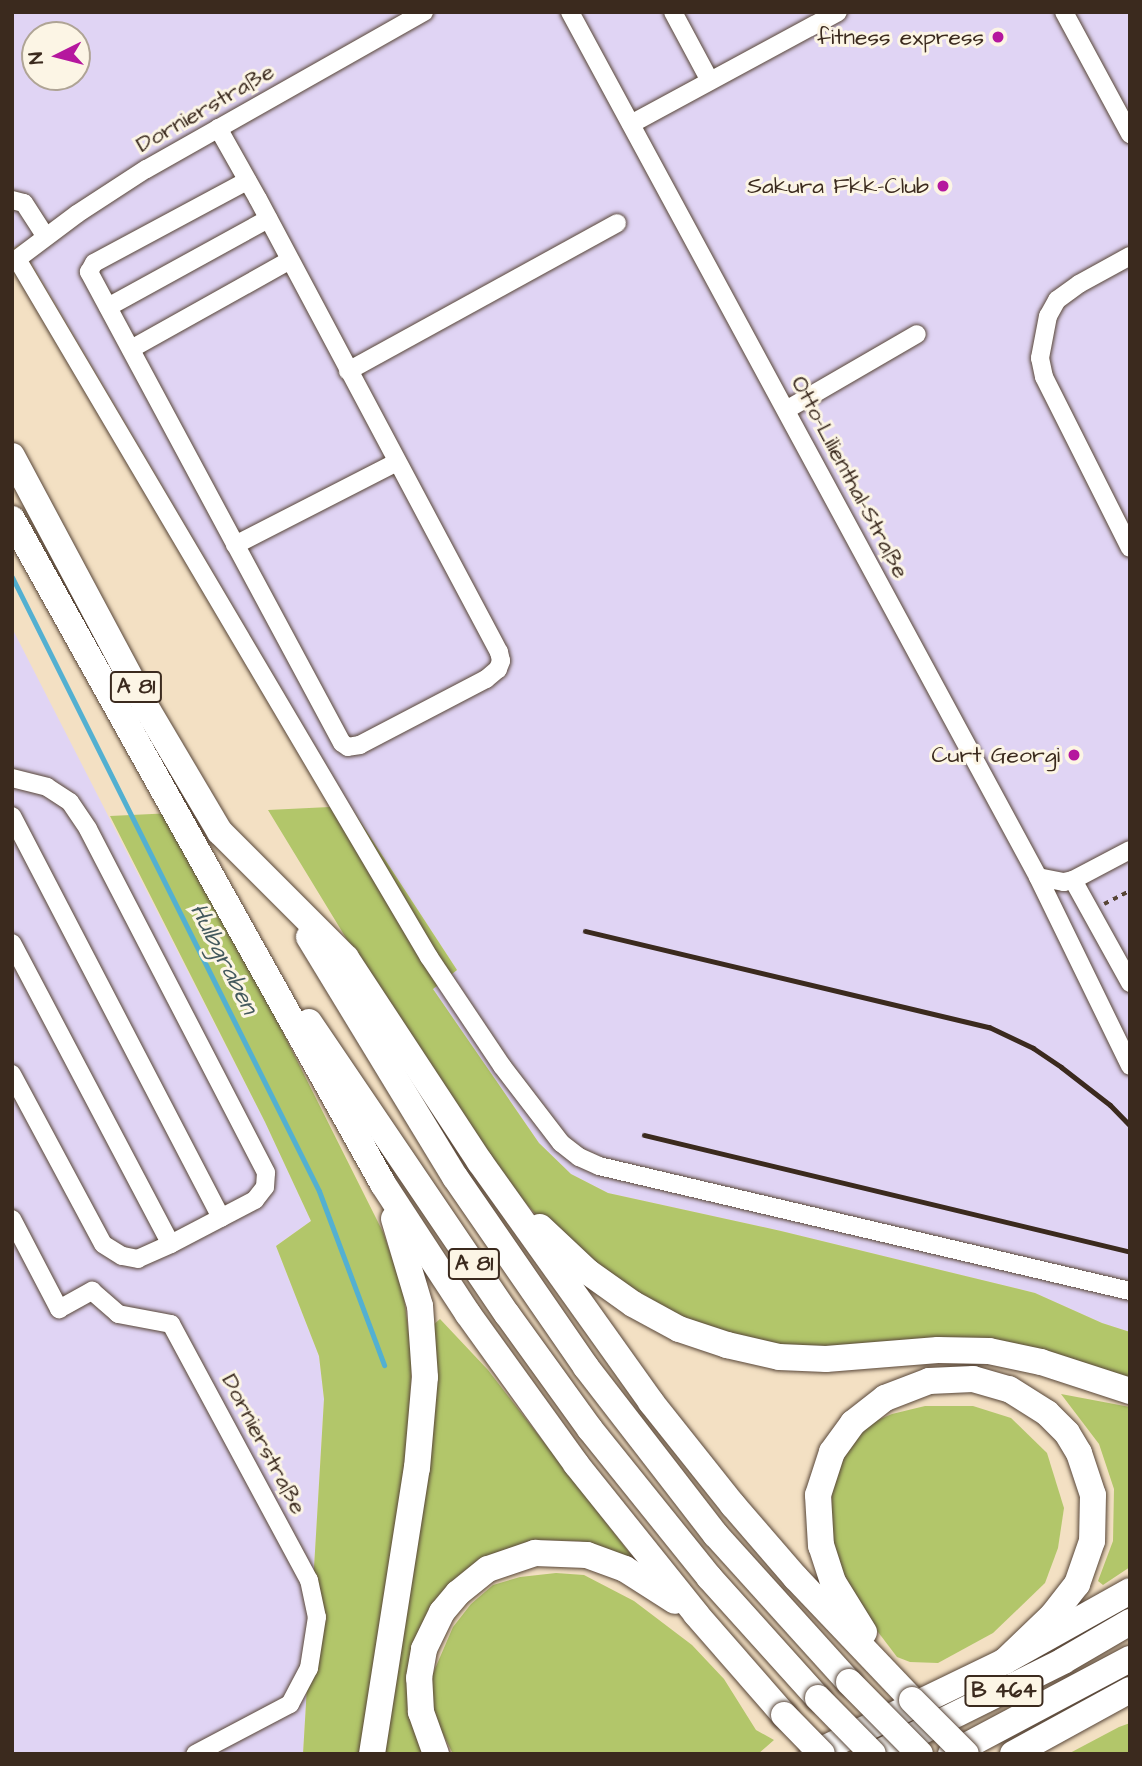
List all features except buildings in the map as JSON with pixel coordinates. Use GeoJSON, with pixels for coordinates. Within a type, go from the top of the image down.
{"type":"FeatureCollection","features":[{"type":"Feature","properties":{"kind":"highway","name":"A 81"},"geometry":{"type":"LineString","coordinates":[[12,457],[190,785],[220,832],[286,899],[448,1166],[572,1349],[716,1535],[849,1682],[920,1754]]}},
{"type":"Feature","properties":{"kind":"highway","name":"A 81"},"geometry":{"type":"LineString","coordinates":[[12,519],[168,803],[226,888],[307,1020],[555,1382],[686,1550],[818,1698],[874,1754]]}},
{"type":"Feature","properties":{"kind":"highway"},"geometry":{"type":"LineString","coordinates":[[168,803],[383,1184],[533,1406],[696,1614],[784,1715],[822,1754]]}},
{"type":"Feature","properties":{"kind":"highway"},"geometry":{"type":"LineString","coordinates":[[286,899],[346,958],[498,1188],[599,1332],[675,1433],[774,1553],[884,1664]]}},
{"type":"Feature","properties":{"kind":"highway"},"geometry":{"type":"LineString","coordinates":[[372,1754],[417,1468],[425,1358],[420,1307],[383,1184]]}},
{"type":"Feature","properties":{"kind":"highway"},"geometry":{"type":"LineString","coordinates":[[498,1188],[565,1252],[609,1289],[656,1318],[702,1338],[752,1352],[802,1359],[843,1359],[954,1349],[1004,1353],[1130,1391]]}},
{"type":"Feature","properties":{"kind":"highway"},"geometry":{"type":"LineString","coordinates":[[966,1754],[907,1694],[884,1664],[856,1623],[833,1581],[821,1546],[818,1495],[832,1452],[868,1409],[906,1387],[950,1378],[991,1382],[1027,1399],[1047,1413],[1067,1433],[1079,1453],[1093,1495],[1092,1541],[1077,1584],[1054,1615],[1005,1661]]}},
{"type":"Feature","properties":{"kind":"highway"},"geometry":{"type":"LineString","coordinates":[[436,1754],[421,1712],[419,1678],[424,1648],[442,1612],[457,1593],[488,1569],[535,1553],[587,1555],[625,1569],[696,1614]]}},
{"type":"Feature","properties":{"kind":"highway","name":"B 464"},"geometry":{"type":"LineString","coordinates":[[813,1754],[1005,1661],[1130,1591]]}},
{"type":"Feature","properties":{"kind":"highway","name":"B 464"},"geometry":{"type":"LineString","coordinates":[[874,1754],[1029,1678],[1130,1622]]}},
{"type":"Feature","properties":{"kind":"highway","name":"B 464"},"geometry":{"type":"LineString","coordinates":[[951,1754],[1130,1658]]}},
{"type":"Feature","properties":{"kind":"highway","name":"B 464"},"geometry":{"type":"LineString","coordinates":[[1013,1754],[1129,1690]]}},
{"type":"Feature","properties":{"kind":"street","name":"Dornierstraße"},"geometry":{"type":"LineString","coordinates":[[425,12],[146,169],[17,259],[429,957],[502,1066],[561,1143],[579,1157],[599,1166],[1130,1291]]}},
{"type":"Feature","properties":{"kind":"street","name":"Otto-Lilienthal-Straße"},"geometry":{"type":"LineString","coordinates":[[570,12],[1038,877],[1130,1066]]}},
{"type":"Feature","properties":{"kind":"street"},"geometry":{"type":"LineString","coordinates":[[673,12],[710,81]]}},
{"type":"Feature","properties":{"kind":"street"},"geometry":{"type":"LineString","coordinates":[[631,124],[838,12]]}},
{"type":"Feature","properties":{"kind":"street"},"geometry":{"type":"LineString","coordinates":[[1064,12],[1128,126]]}},
{"type":"Feature","properties":{"kind":"street"},"geometry":{"type":"LineString","coordinates":[[218,128],[247,180],[290,260],[501,661],[498,669],[486,680],[360,745],[348,747],[342,743],[89,272],[94,263],[247,180]]}},
{"type":"Feature","properties":{"kind":"street"},"geometry":{"type":"LineString","coordinates":[[12,200],[24,203],[46,237]]}},
{"type":"Feature","properties":{"kind":"street"},"geometry":{"type":"LineString","coordinates":[[108,307],[268,219]]}},
{"type":"Feature","properties":{"kind":"street"},"geometry":{"type":"LineString","coordinates":[[348,371],[617,223]]}},
{"type":"Feature","properties":{"kind":"street"},"geometry":{"type":"LineString","coordinates":[[1130,256],[1079,284],[1057,300],[1048,316],[1040,358],[1044,377],[1130,548]]}},
{"type":"Feature","properties":{"kind":"street"},"geometry":{"type":"LineString","coordinates":[[131,349],[290,260]]}},
{"type":"Feature","properties":{"kind":"street"},"geometry":{"type":"LineString","coordinates":[[786,410],[917,334]]}},
{"type":"Feature","properties":{"kind":"street"},"geometry":{"type":"LineString","coordinates":[[235,545],[397,462]]}},
{"type":"Feature","properties":{"kind":"street"},"geometry":{"type":"LineString","coordinates":[[12,778],[47,787],[70,802],[88,829],[265,1173],[265,1187],[255,1200],[171,1244],[138,1259],[122,1256],[103,1244],[12,1074]]}},
{"type":"Feature","properties":{"kind":"street"},"geometry":{"type":"LineString","coordinates":[[12,816],[222,1218]]}},
{"type":"Feature","properties":{"kind":"street"},"geometry":{"type":"LineString","coordinates":[[1038,877],[1064,882],[1073,880],[1130,850]]}},
{"type":"Feature","properties":{"kind":"street"},"geometry":{"type":"LineString","coordinates":[[1073,880],[1130,983]]}},
{"type":"Feature","properties":{"kind":"street"},"geometry":{"type":"LineString","coordinates":[[12,943],[171,1244]]}},
{"type":"Feature","properties":{"kind":"street","name":"Dornierstraße"},"geometry":{"type":"LineString","coordinates":[[12,1219],[59,1309],[92,1291],[118,1314],[171,1324],[309,1580],[317,1617],[309,1668],[290,1704],[195,1754]]}},
{"type":"Feature","properties":{"kind":"path"},"geometry":{"type":"LineString","coordinates":[[1090,912],[1130,891]]}},
{"type":"Feature","properties":{"kind":"shaded area"},"geometry":{"type":"Polygon","coordinates":[[[12,12],[1130,12],[1130,1332],[1102,1323],[1035,1293],[781,1231],[608,1193],[571,1174],[539,1143],[432,988],[457,970],[350,806],[20,244],[12,249],[12,12]]]}},
{"type":"Feature","properties":{"kind":"shaded area"},"geometry":{"type":"Polygon","coordinates":[[[12,628],[265,1122],[311,1221],[276,1246],[319,1356],[324,1399],[303,1754],[12,1754],[12,628]]]}},
{"type":"Feature","properties":{"kind":"green space"},"geometry":{"type":"Polygon","coordinates":[[[350,806],[457,970],[433,989],[539,1143],[571,1174],[608,1193],[781,1231],[1035,1293],[1102,1323],[1130,1332],[1130,1382],[1066,1359],[819,1350],[729,1337],[644,1301],[540,1219],[504,1179],[360,961],[268,810],[350,806]]]}},
{"type":"Feature","properties":{"kind":"green space"},"geometry":{"type":"Polygon","coordinates":[[[173,813],[383,1232],[403,1290],[412,1359],[407,1454],[361,1754],[303,1754],[324,1399],[319,1356],[276,1246],[311,1221],[265,1122],[110,816],[173,813]]]}},
{"type":"Feature","properties":{"kind":"green space"},"geometry":{"type":"Polygon","coordinates":[[[440,1319],[488,1370],[642,1569],[609,1550],[579,1541],[535,1540],[432,1605],[412,1644],[407,1676],[408,1713],[422,1754],[380,1754],[433,1325],[440,1319]]]}},
{"type":"Feature","properties":{"kind":"green space"},"geometry":{"type":"Polygon","coordinates":[[[1061,1394],[1130,1407],[1130,1567],[1103,1585],[1098,1581],[1113,1541],[1114,1489],[1099,1444],[1061,1394]]]}},
{"type":"Feature","properties":{"kind":"green space"},"geometry":{"type":"Polygon","coordinates":[[[925,1406],[973,1406],[1011,1418],[1047,1453],[1064,1508],[1058,1548],[1045,1583],[993,1633],[938,1663],[910,1662],[897,1657],[872,1624],[841,1569],[830,1528],[833,1482],[842,1461],[866,1425],[892,1414],[925,1406]]]}},
{"type":"Feature","properties":{"kind":"green space"},"geometry":{"type":"Polygon","coordinates":[[[556,1573],[584,1575],[634,1601],[692,1645],[724,1679],[756,1730],[774,1740],[758,1754],[453,1754],[437,1722],[430,1695],[431,1678],[453,1627],[471,1604],[493,1585],[520,1577],[556,1573]]]}},
{"type":"Feature","properties":{"kind":"green space"},"geometry":{"type":"Polygon","coordinates":[[[1130,1723],[1130,1754],[1068,1754],[1119,1727],[1130,1723]]]}},
{"type":"Feature","properties":{"kind":"waterway","name":"Hulbgraben"},"geometry":{"type":"LineString","coordinates":[[12,577],[319,1191],[384,1365]]}},
{"type":"Feature","properties":{"kind":"railway"},"geometry":{"type":"LineString","coordinates":[[585,931],[989,1027],[1033,1048],[1061,1067],[1110,1105],[1130,1126]]}},
{"type":"Feature","properties":{"kind":"railway"},"geometry":{"type":"LineString","coordinates":[[644,1135],[1130,1252]]}},
{"type":"Feature","properties":{"kind":"place","name":"fitness express"},"geometry":{"type":"Point","coordinates":[998,37]}},
{"type":"Feature","properties":{"kind":"place","name":"Sakura Fkk-Club"},"geometry":{"type":"Point","coordinates":[943,186]}},
{"type":"Feature","properties":{"kind":"place","name":"Curt Georgi"},"geometry":{"type":"Point","coordinates":[1074,755]}}]}
